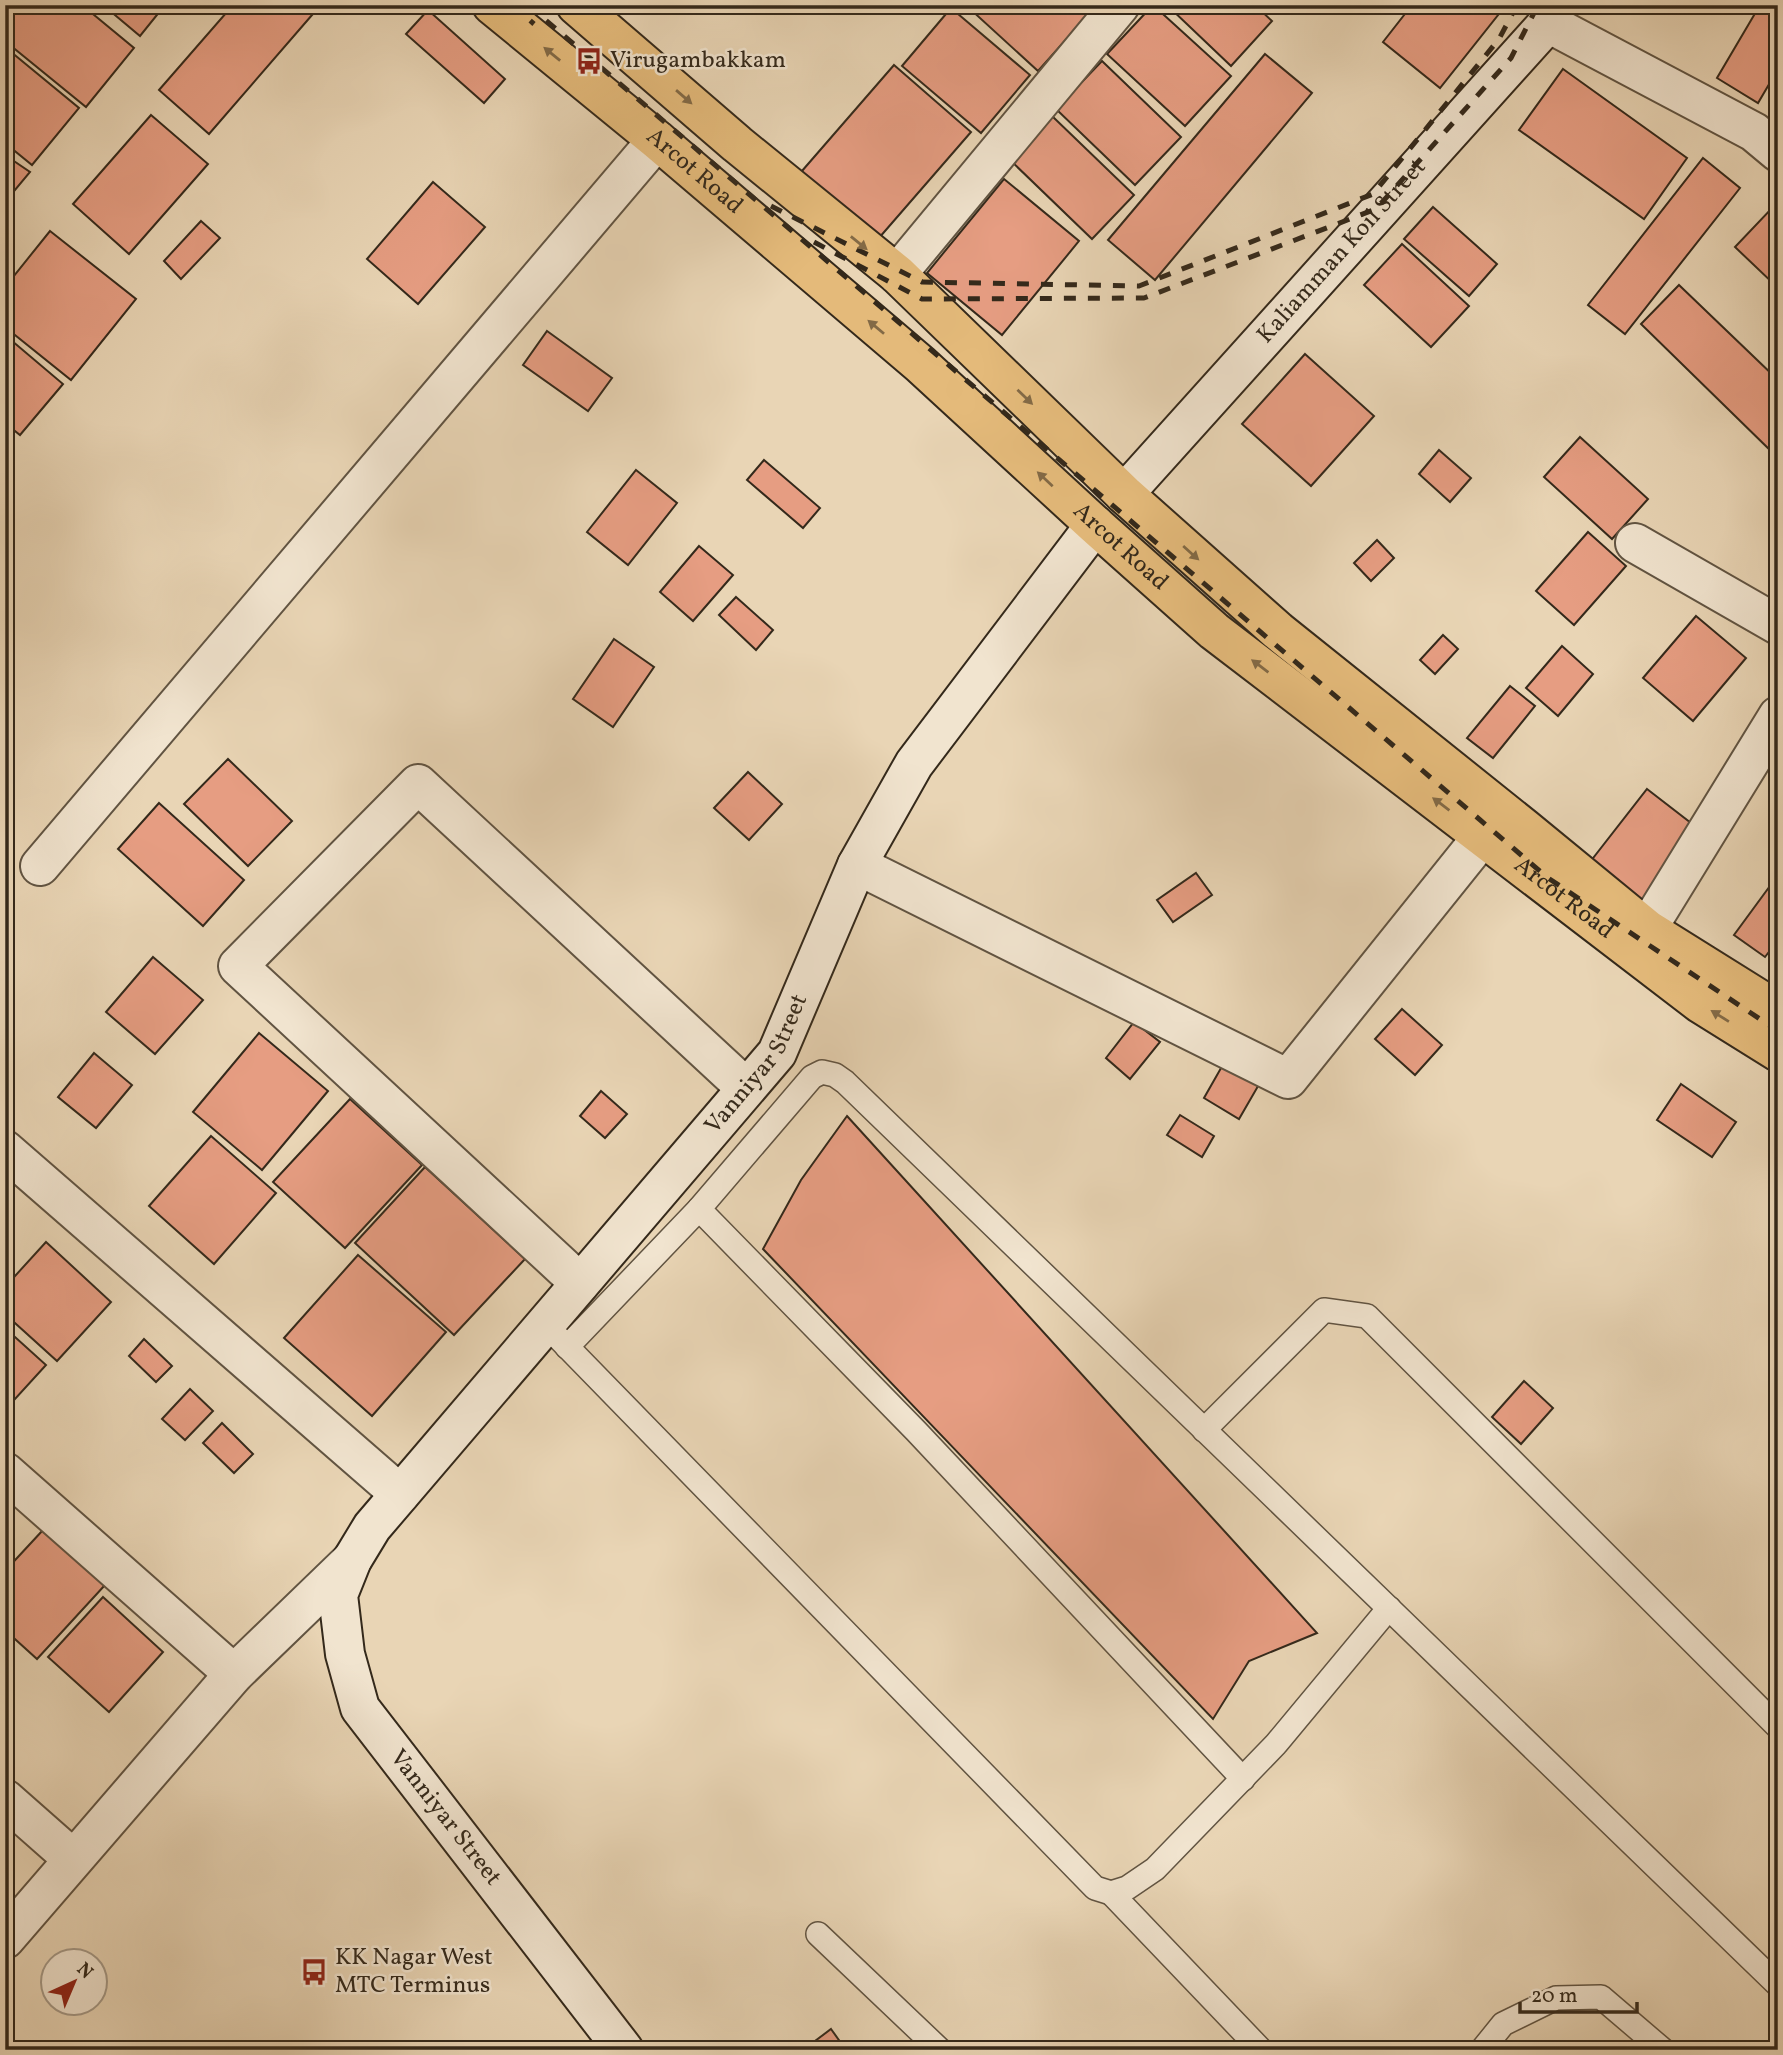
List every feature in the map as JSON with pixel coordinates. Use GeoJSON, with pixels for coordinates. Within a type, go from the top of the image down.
{"type":"FeatureCollection","features":[{"type":"Feature","properties":{"kind":"main road","name":"Arcot Road"},"geometry":{"type":"LineString","coordinates":[[492,5],[657,140],[920,364],[1095,526],[1214,631],[1386,740],[1647,929],[1778,1011]]}},
{"type":"Feature","properties":{"kind":"main road","name":"Arcot Road"},"geometry":{"type":"LineString","coordinates":[[576,5],[737,144],[897,274],[1124,494],[1278,631],[1483,836],[1701,1004],[1778,1052]]}},
{"type":"Feature","properties":{"kind":"street"},"geometry":{"type":"LineString","coordinates":[[897,274],[1120,5]]}},
{"type":"Feature","properties":{"kind":"street"},"geometry":{"type":"LineString","coordinates":[[1551,14],[1754,132],[1778,152]]}},
{"type":"Feature","properties":{"kind":"street","name":"Kaliamman Koil Street"},"geometry":{"type":"LineString","coordinates":[[1124,494],[1551,14]]}},
{"type":"Feature","properties":{"kind":"street"},"geometry":{"type":"LineString","coordinates":[[40,866],[657,140]]}},
{"type":"Feature","properties":{"kind":"street","name":"Vanniyar Street"},"geometry":{"type":"LineString","coordinates":[[624,2050],[360,1708],[345,1654],[338,1595],[352,1560],[372,1527],[400,1494],[556,1336],[580,1283],[777,1053],[857,865],[914,764],[1095,526]]}},
{"type":"Feature","properties":{"kind":"street"},"geometry":{"type":"LineString","coordinates":[[1635,543],[1778,625]]}},
{"type":"Feature","properties":{"kind":"street"},"geometry":{"type":"LineString","coordinates":[[1647,929],[1778,716]]}},
{"type":"Feature","properties":{"kind":"street"},"geometry":{"type":"LineString","coordinates":[[580,1283],[238,966],[418,784],[746,1088]]}},
{"type":"Feature","properties":{"kind":"street"},"geometry":{"type":"LineString","coordinates":[[857,865],[1288,1079],[1483,836]]}},
{"type":"Feature","properties":{"kind":"street"},"geometry":{"type":"LineString","coordinates":[[5,1150],[400,1494]]}},
{"type":"Feature","properties":{"kind":"street"},"geometry":{"type":"LineString","coordinates":[[5,1472],[234,1675]]}},
{"type":"Feature","properties":{"kind":"street","name":"Vanniyar Street"},"geometry":{"type":"LineString","coordinates":[[5,1939],[234,1675],[352,1560]]}},
{"type":"Feature","properties":{"kind":"street"},"geometry":{"type":"LineString","coordinates":[[5,1799],[73,1859]]}},
{"type":"Feature","properties":{"kind":"lane"},"geometry":{"type":"LineString","coordinates":[[1261,2050],[1111,1893],[1095,1888],[556,1336],[699,1209],[812,1077],[822,1072],[835,1075],[845,1082],[1778,1985]]}},
{"type":"Feature","properties":{"kind":"lane"},"geometry":{"type":"LineString","coordinates":[[699,1209],[916,1431],[1242,1779]]}},
{"type":"Feature","properties":{"kind":"lane"},"geometry":{"type":"LineString","coordinates":[[1204,1430],[1324,1310],[1367,1316],[1778,1727]]}},
{"type":"Feature","properties":{"kind":"lane"},"geometry":{"type":"LineString","coordinates":[[1111,1893],[1127,1888],[1155,1869],[1276,1745],[1389,1608]]}},
{"type":"Feature","properties":{"kind":"lane"},"geometry":{"type":"LineString","coordinates":[[818,1934],[940,2050]]}},
{"type":"Feature","properties":{"kind":"lane"},"geometry":{"type":"LineString","coordinates":[[1482,2050],[1503,2024],[1556,1998],[1601,1997],[1663,2050]]}},
{"type":"Feature","properties":{"kind":"building"},"geometry":{"type":"Polygon","coordinates":[[[5,5],[82,5],[134,48],[86,107],[5,41],[5,5]]]}},
{"type":"Feature","properties":{"kind":"building"},"geometry":{"type":"Polygon","coordinates":[[[103,5],[165,5],[140,36],[103,5]]]}},
{"type":"Feature","properties":{"kind":"building"},"geometry":{"type":"Polygon","coordinates":[[[233,5],[300,5],[312,15],[209,134],[159,90],[233,5]]]}},
{"type":"Feature","properties":{"kind":"building"},"geometry":{"type":"Polygon","coordinates":[[[972,5],[1097,5],[1038,71],[969,8],[972,5]]]}},
{"type":"Feature","properties":{"kind":"building"},"geometry":{"type":"Polygon","coordinates":[[[1153,5],[1231,76],[1185,126],[1107,54],[1153,5]]]}},
{"type":"Feature","properties":{"kind":"building"},"geometry":{"type":"Polygon","coordinates":[[[1255,5],[1272,21],[1231,66],[1169,7],[1255,5]]]}},
{"type":"Feature","properties":{"kind":"building"},"geometry":{"type":"Polygon","coordinates":[[[1412,5],[1506,5],[1440,88],[1383,42],[1412,5]]]}},
{"type":"Feature","properties":{"kind":"building"},"geometry":{"type":"Polygon","coordinates":[[[1760,5],[1778,5],[1778,69],[1758,103],[1717,78],[1760,5]]]}},
{"type":"Feature","properties":{"kind":"building"},"geometry":{"type":"Polygon","coordinates":[[[951,8],[1030,75],[981,133],[902,66],[951,8]]]}},
{"type":"Feature","properties":{"kind":"building"},"geometry":{"type":"Polygon","coordinates":[[[428,10],[505,79],[484,103],[406,34],[428,10]]]}},
{"type":"Feature","properties":{"kind":"building"},"geometry":{"type":"Polygon","coordinates":[[[5,47],[79,108],[32,165],[5,143],[5,47]]]}},
{"type":"Feature","properties":{"kind":"building"},"geometry":{"type":"Polygon","coordinates":[[[1265,54],[1312,93],[1155,280],[1108,240],[1265,54]]]}},
{"type":"Feature","properties":{"kind":"building"},"geometry":{"type":"Polygon","coordinates":[[[1102,61],[1181,137],[1135,185],[1056,109],[1102,61]]]}},
{"type":"Feature","properties":{"kind":"building"},"geometry":{"type":"Polygon","coordinates":[[[894,65],[971,132],[872,246],[795,179],[894,65]]]}},
{"type":"Feature","properties":{"kind":"building"},"geometry":{"type":"Polygon","coordinates":[[[1563,69],[1687,158],[1644,219],[1519,130],[1563,69]]]}},
{"type":"Feature","properties":{"kind":"building"},"geometry":{"type":"Polygon","coordinates":[[[151,115],[208,164],[129,254],[73,204],[151,115]]]}},
{"type":"Feature","properties":{"kind":"building"},"geometry":{"type":"Polygon","coordinates":[[[1051,115],[1134,195],[1092,239],[1009,159],[1051,115]]]}},
{"type":"Feature","properties":{"kind":"building"},"geometry":{"type":"Polygon","coordinates":[[[5,155],[30,172],[5,202],[5,155]]]}},
{"type":"Feature","properties":{"kind":"building"},"geometry":{"type":"Polygon","coordinates":[[[1703,158],[1740,188],[1625,334],[1588,305],[1703,158]]]}},
{"type":"Feature","properties":{"kind":"building"},"geometry":{"type":"Polygon","coordinates":[[[1004,179],[1079,241],[1002,335],[927,273],[1004,179]]]}},
{"type":"Feature","properties":{"kind":"building"},"geometry":{"type":"Polygon","coordinates":[[[433,182],[485,227],[418,304],[367,259],[433,182]]]}},
{"type":"Feature","properties":{"kind":"building"},"geometry":{"type":"Polygon","coordinates":[[[1433,207],[1497,264],[1469,296],[1404,239],[1433,207]]]}},
{"type":"Feature","properties":{"kind":"building"},"geometry":{"type":"Polygon","coordinates":[[[1772,208],[1778,213],[1778,288],[1735,247],[1772,208]]]}},
{"type":"Feature","properties":{"kind":"building"},"geometry":{"type":"Polygon","coordinates":[[[201,221],[220,238],[181,279],[164,261],[201,221]]]}},
{"type":"Feature","properties":{"kind":"building"},"geometry":{"type":"Polygon","coordinates":[[[50,231],[136,299],[71,380],[5,327],[5,287],[50,231]]]}},
{"type":"Feature","properties":{"kind":"building"},"geometry":{"type":"Polygon","coordinates":[[[1402,244],[1469,306],[1431,347],[1364,285],[1402,244]]]}},
{"type":"Feature","properties":{"kind":"building"},"geometry":{"type":"Polygon","coordinates":[[[1679,285],[1778,380],[1778,448],[1773,453],[1641,324],[1679,285]]]}},
{"type":"Feature","properties":{"kind":"building"},"geometry":{"type":"Polygon","coordinates":[[[547,331],[612,378],[588,411],[523,365],[547,331]]]}},
{"type":"Feature","properties":{"kind":"building"},"geometry":{"type":"Polygon","coordinates":[[[5,335],[63,384],[20,435],[5,423],[5,335]]]}},
{"type":"Feature","properties":{"kind":"building"},"geometry":{"type":"Polygon","coordinates":[[[1305,354],[1374,416],[1311,486],[1242,424],[1305,354]]]}},
{"type":"Feature","properties":{"kind":"building"},"geometry":{"type":"Polygon","coordinates":[[[1580,437],[1648,499],[1612,539],[1544,477],[1580,437]]]}},
{"type":"Feature","properties":{"kind":"building"},"geometry":{"type":"Polygon","coordinates":[[[1439,450],[1471,478],[1450,502],[1419,474],[1439,450]]]}},
{"type":"Feature","properties":{"kind":"building"},"geometry":{"type":"Polygon","coordinates":[[[764,460],[820,508],[803,528],[747,480],[764,460]]]}},
{"type":"Feature","properties":{"kind":"building"},"geometry":{"type":"Polygon","coordinates":[[[636,470],[677,503],[628,565],[587,532],[636,470]]]}},
{"type":"Feature","properties":{"kind":"building"},"geometry":{"type":"Polygon","coordinates":[[[1588,532],[1626,566],[1574,625],[1536,591],[1588,532]]]}},
{"type":"Feature","properties":{"kind":"building"},"geometry":{"type":"Polygon","coordinates":[[[1377,540],[1394,558],[1371,581],[1354,563],[1377,540]]]}},
{"type":"Feature","properties":{"kind":"building"},"geometry":{"type":"Polygon","coordinates":[[[699,546],[733,575],[693,621],[660,592],[699,546]]]}},
{"type":"Feature","properties":{"kind":"building"},"geometry":{"type":"Polygon","coordinates":[[[736,597],[773,630],[756,650],[719,615],[736,597]]]}},
{"type":"Feature","properties":{"kind":"building"},"geometry":{"type":"Polygon","coordinates":[[[1696,616],[1746,658],[1693,721],[1643,678],[1696,616]]]}},
{"type":"Feature","properties":{"kind":"building"},"geometry":{"type":"Polygon","coordinates":[[[1443,635],[1458,649],[1435,674],[1420,660],[1443,635]]]}},
{"type":"Feature","properties":{"kind":"building"},"geometry":{"type":"Polygon","coordinates":[[[614,639],[654,667],[613,727],[573,699],[614,639]]]}},
{"type":"Feature","properties":{"kind":"building"},"geometry":{"type":"Polygon","coordinates":[[[1562,646],[1593,674],[1558,716],[1526,688],[1562,646]]]}},
{"type":"Feature","properties":{"kind":"building"},"geometry":{"type":"Polygon","coordinates":[[[1510,686],[1535,706],[1493,758],[1467,738],[1510,686]]]}},
{"type":"Feature","properties":{"kind":"building"},"geometry":{"type":"Polygon","coordinates":[[[228,759],[292,821],[248,866],[184,804],[228,759]]]}},
{"type":"Feature","properties":{"kind":"building"},"geometry":{"type":"Polygon","coordinates":[[[748,772],[782,804],[749,840],[714,808],[748,772]]]}},
{"type":"Feature","properties":{"kind":"building"},"geometry":{"type":"Polygon","coordinates":[[[1647,789],[1700,830],[1637,913],[1583,871],[1647,789]]]}},
{"type":"Feature","properties":{"kind":"building"},"geometry":{"type":"Polygon","coordinates":[[[159,803],[244,880],[203,926],[118,849],[159,803]]]}},
{"type":"Feature","properties":{"kind":"building"},"geometry":{"type":"Polygon","coordinates":[[[1196,873],[1212,895],[1173,922],[1157,900],[1196,873]]]}},
{"type":"Feature","properties":{"kind":"building"},"geometry":{"type":"Polygon","coordinates":[[[1778,875],[1778,940],[1765,957],[1734,935],[1778,875]]]}},
{"type":"Feature","properties":{"kind":"building"},"geometry":{"type":"Polygon","coordinates":[[[153,957],[203,1000],[155,1054],[106,1012],[153,957]]]}},
{"type":"Feature","properties":{"kind":"building"},"geometry":{"type":"Polygon","coordinates":[[[1402,1009],[1442,1045],[1415,1075],[1375,1039],[1402,1009]]]}},
{"type":"Feature","properties":{"kind":"building"},"geometry":{"type":"Polygon","coordinates":[[[1134,1022],[1160,1042],[1130,1079],[1106,1058],[1134,1022]]]}},
{"type":"Feature","properties":{"kind":"building"},"geometry":{"type":"Polygon","coordinates":[[[259,1033],[328,1091],[262,1170],[193,1112],[259,1033]]]}},
{"type":"Feature","properties":{"kind":"building"},"geometry":{"type":"Polygon","coordinates":[[[94,1053],[132,1085],[96,1128],[58,1097],[94,1053]]]}},
{"type":"Feature","properties":{"kind":"building"},"geometry":{"type":"Polygon","coordinates":[[[1225,1061],[1261,1081],[1239,1119],[1204,1098],[1225,1061]]]}},
{"type":"Feature","properties":{"kind":"building"},"geometry":{"type":"Polygon","coordinates":[[[1681,1084],[1736,1122],[1712,1157],[1657,1120],[1681,1084]]]}},
{"type":"Feature","properties":{"kind":"building"},"geometry":{"type":"Polygon","coordinates":[[[601,1091],[627,1114],[605,1138],[580,1116],[601,1091]]]}},
{"type":"Feature","properties":{"kind":"building"},"geometry":{"type":"Polygon","coordinates":[[[350,1099],[422,1165],[345,1248],[273,1182],[350,1099]]]}},
{"type":"Feature","properties":{"kind":"building"},"geometry":{"type":"Polygon","coordinates":[[[1180,1115],[1214,1136],[1202,1157],[1167,1135],[1180,1115]]]}},
{"type":"Feature","properties":{"kind":"building"},"geometry":{"type":"Polygon","coordinates":[[[847,1116],[1317,1633],[1249,1661],[1213,1719],[763,1249],[801,1180],[847,1116]]]}},
{"type":"Feature","properties":{"kind":"building"},"geometry":{"type":"Polygon","coordinates":[[[211,1136],[276,1193],[214,1264],[149,1206],[211,1136]]]}},
{"type":"Feature","properties":{"kind":"building"},"geometry":{"type":"Polygon","coordinates":[[[425,1167],[525,1259],[454,1335],[355,1243],[425,1167]]]}},
{"type":"Feature","properties":{"kind":"building"},"geometry":{"type":"Polygon","coordinates":[[[46,1242],[111,1302],[57,1361],[5,1314],[5,1287],[46,1242]]]}},
{"type":"Feature","properties":{"kind":"building"},"geometry":{"type":"Polygon","coordinates":[[[358,1255],[446,1332],[372,1416],[284,1338],[358,1255]]]}},
{"type":"Feature","properties":{"kind":"building"},"geometry":{"type":"Polygon","coordinates":[[[5,1328],[46,1365],[5,1410],[5,1328]]]}},
{"type":"Feature","properties":{"kind":"building"},"geometry":{"type":"Polygon","coordinates":[[[144,1339],[172,1366],[156,1382],[129,1356],[144,1339]]]}},
{"type":"Feature","properties":{"kind":"building"},"geometry":{"type":"Polygon","coordinates":[[[1524,1381],[1553,1408],[1521,1444],[1492,1417],[1524,1381]]]}},
{"type":"Feature","properties":{"kind":"building"},"geometry":{"type":"Polygon","coordinates":[[[190,1389],[213,1411],[185,1440],[162,1419],[190,1389]]]}},
{"type":"Feature","properties":{"kind":"building"},"geometry":{"type":"Polygon","coordinates":[[[222,1423],[253,1454],[234,1473],[203,1443],[222,1423]]]}},
{"type":"Feature","properties":{"kind":"building"},"geometry":{"type":"Polygon","coordinates":[[[43,1530],[105,1585],[37,1659],[5,1630],[5,1571],[43,1530]]]}},
{"type":"Feature","properties":{"kind":"building"},"geometry":{"type":"Polygon","coordinates":[[[103,1597],[163,1652],[109,1712],[48,1657],[103,1597]]]}},
{"type":"Feature","properties":{"kind":"building"},"geometry":{"type":"Polygon","coordinates":[[[831,2029],[846,2050],[803,2050],[831,2029]]]}},
{"type":"Feature","properties":{"kind":"railway"},"geometry":{"type":"LineString","coordinates":[[512,5],[534,24]]}},
{"type":"Feature","properties":{"kind":"railway"},"geometry":{"type":"LineString","coordinates":[[528,5],[1548,878],[1778,1031]]}},
{"type":"Feature","properties":{"kind":"railway"},"geometry":{"type":"LineString","coordinates":[[771,206],[922,282],[1139,286],[1373,194],[1499,39],[1517,5]]}},
{"type":"Feature","properties":{"kind":"railway"},"geometry":{"type":"LineString","coordinates":[[814,242],[922,299],[1144,298],[1376,209],[1511,58],[1538,5]]}},
{"type":"Feature","properties":{"kind":"place","name":"Virugambakkam"},"geometry":{"type":"Point","coordinates":[589,61]}},
{"type":"Feature","properties":{"kind":"place","name":"KK Nagar West MTC Terminus"},"geometry":{"type":"Point","coordinates":[314,1972]}}]}
